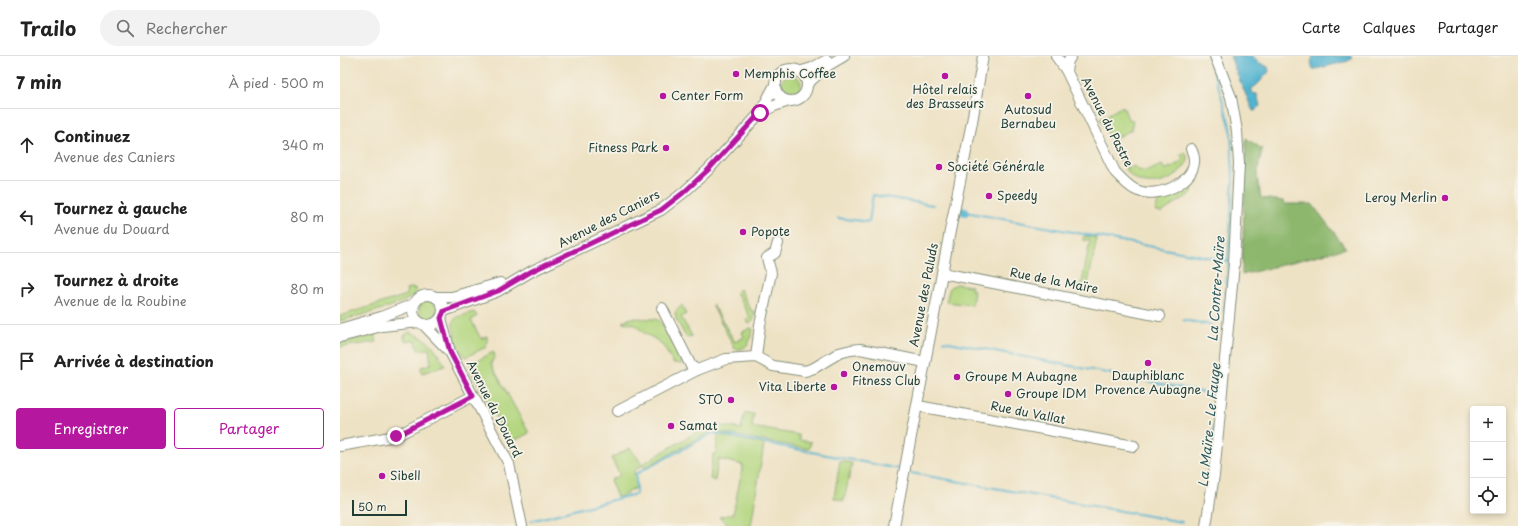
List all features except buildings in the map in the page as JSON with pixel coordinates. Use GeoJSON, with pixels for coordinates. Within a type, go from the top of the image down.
{"type":"FeatureCollection","features":[{"type":"Feature","properties":{"kind":"street"},"geometry":{"type":"LineString","coordinates":[[799,72],[812,68],[834,56]]}},
{"type":"Feature","properties":{"kind":"street"},"geometry":{"type":"LineString","coordinates":[[807,84],[827,66],[844,56]]}},
{"type":"Feature","properties":{"kind":"street","name":"Avenue des Paluds"},"geometry":{"type":"LineString","coordinates":[[978,56],[976,78],[978,93]]}},
{"type":"Feature","properties":{"kind":"street","name":"Avenue des Paluds"},"geometry":{"type":"LineString","coordinates":[[894,526],[978,93],[983,56]]}},
{"type":"Feature","properties":{"kind":"street","name":"Avenue des Paluds"},"geometry":{"type":"LineString","coordinates":[[978,93],[984,79],[988,56]]}},
{"type":"Feature","properties":{"kind":"street"},"geometry":{"type":"LineString","coordinates":[[1056,56],[1066,70]]}},
{"type":"Feature","properties":{"kind":"street"},"geometry":{"type":"LineString","coordinates":[[1066,70],[1071,56]]}},
{"type":"Feature","properties":{"kind":"street"},"geometry":{"type":"LineString","coordinates":[[1206,526],[1214,475],[1232,280],[1239,164],[1237,131],[1230,97],[1215,56]]}},
{"type":"Feature","properties":{"kind":"street"},"geometry":{"type":"LineString","coordinates":[[794,70],[799,72],[804,77],[807,84],[807,88],[802,97],[794,101],[789,101],[780,97],[776,88],[779,75],[784,72],[794,70]]}},
{"type":"Feature","properties":{"kind":"street","name":"Avenue du Pastre"},"geometry":{"type":"LineString","coordinates":[[1066,70],[1115,172],[1134,189],[1150,193],[1166,190],[1178,185],[1194,168],[1195,159],[1191,149]]}},
{"type":"Feature","properties":{"kind":"street","name":"Avenue des Caniers"},"geometry":{"type":"LineString","coordinates":[[437,297],[452,297],[489,287],[532,271],[661,210],[683,193],[708,170],[760,113],[776,83]]}},
{"type":"Feature","properties":{"kind":"street","name":"Avenue des Caniers"},"geometry":{"type":"LineString","coordinates":[[760,113],[789,101]]}},
{"type":"Feature","properties":{"kind":"street"},"geometry":{"type":"LineString","coordinates":[[756,357],[760,325],[771,273],[768,258],[775,253],[778,243]]}},
{"type":"Feature","properties":{"kind":"street","name":"Avenue des Caniers"},"geometry":{"type":"LineString","coordinates":[[442,315],[498,291],[532,271]]}},
{"type":"Feature","properties":{"kind":"street","name":"Rue de la Maïre"},"geometry":{"type":"LineString","coordinates":[[942,273],[1160,316]]}},
{"type":"Feature","properties":{"kind":"street"},"geometry":{"type":"LineString","coordinates":[[340,337],[382,326],[421,323],[433,324],[442,315],[442,303],[437,297],[426,294],[417,299],[414,304],[414,314],[421,323]]}},
{"type":"Feature","properties":{"kind":"street"},"geometry":{"type":"LineString","coordinates":[[340,329],[381,317],[414,304]]}},
{"type":"Feature","properties":{"kind":"street"},"geometry":{"type":"LineString","coordinates":[[662,308],[691,366],[697,370]]}},
{"type":"Feature","properties":{"kind":"street","name":"Avenue du Douard"},"geometry":{"type":"LineString","coordinates":[[442,315],[450,352],[509,464],[522,526]]}},
{"type":"Feature","properties":{"kind":"street","name":"Avenue du Douard"},"geometry":{"type":"LineString","coordinates":[[421,323],[450,352]]}},
{"type":"Feature","properties":{"kind":"street"},"geometry":{"type":"LineString","coordinates":[[618,411],[697,370],[726,359],[756,357],[774,366],[805,371],[814,368],[839,353],[860,349],[925,362]]}},
{"type":"Feature","properties":{"kind":"street"},"geometry":{"type":"LineString","coordinates":[[340,446],[396,436],[473,396]]}},
{"type":"Feature","properties":{"kind":"street","name":"Rue du Vallat"},"geometry":{"type":"LineString","coordinates":[[918,406],[1134,446]]}},
{"type":"Feature","properties":{"kind":"green space"},"geometry":{"type":"Polygon","coordinates":[[[791,75],[798,78],[801,85],[798,92],[791,95],[784,92],[781,85],[784,78],[791,75]]]}},
{"type":"Feature","properties":{"kind":"green space"},"geometry":{"type":"Polygon","coordinates":[[[1123,106],[1128,119],[1133,120],[1131,130],[1114,139],[1128,169],[1134,166],[1141,171],[1147,171],[1162,165],[1165,170],[1183,160],[1181,155],[1185,152],[1188,161],[1175,176],[1162,182],[1148,183],[1141,182],[1130,175],[1122,163],[1100,119],[1123,106]]]}},
{"type":"Feature","properties":{"kind":"green space"},"geometry":{"type":"Polygon","coordinates":[[[1246,138],[1262,149],[1257,176],[1261,198],[1283,201],[1284,204],[1312,204],[1346,248],[1242,275],[1246,138]]]}},
{"type":"Feature","properties":{"kind":"green space"},"geometry":{"type":"Polygon","coordinates":[[[1189,185],[1193,192],[1161,213],[1155,211],[1159,200],[1179,192],[1189,185]]]}},
{"type":"Feature","properties":{"kind":"green space"},"geometry":{"type":"Polygon","coordinates":[[[1084,236],[1097,238],[1087,288],[1081,288],[1090,241],[1083,240],[1084,236]]]}},
{"type":"Feature","properties":{"kind":"green space"},"geometry":{"type":"Polygon","coordinates":[[[957,284],[972,286],[971,290],[974,290],[972,305],[946,302],[950,287],[957,284]]]}},
{"type":"Feature","properties":{"kind":"green space"},"geometry":{"type":"Polygon","coordinates":[[[406,289],[416,289],[416,293],[402,302],[381,310],[340,321],[340,316],[407,295],[406,289]]]}},
{"type":"Feature","properties":{"kind":"green space"},"geometry":{"type":"Polygon","coordinates":[[[740,289],[751,310],[755,312],[753,321],[749,324],[746,319],[750,317],[736,292],[740,289]]]}},
{"type":"Feature","properties":{"kind":"green space"},"geometry":{"type":"Polygon","coordinates":[[[428,301],[434,304],[437,310],[434,316],[428,319],[422,316],[419,310],[422,304],[428,301]]]}},
{"type":"Feature","properties":{"kind":"green space"},"geometry":{"type":"Polygon","coordinates":[[[682,305],[686,314],[681,317],[692,336],[686,337],[676,319],[675,312],[682,305]]]}},
{"type":"Feature","properties":{"kind":"green space"},"geometry":{"type":"Polygon","coordinates":[[[712,305],[735,342],[744,337],[742,332],[751,328],[753,329],[750,340],[746,346],[735,349],[712,305]]]}},
{"type":"Feature","properties":{"kind":"green space"},"geometry":{"type":"Polygon","coordinates":[[[474,312],[477,316],[471,320],[481,339],[487,336],[487,343],[486,347],[466,357],[460,351],[456,340],[453,329],[453,321],[457,317],[474,312]]]}},
{"type":"Feature","properties":{"kind":"green space"},"geometry":{"type":"Polygon","coordinates":[[[631,318],[656,319],[660,321],[680,355],[682,364],[673,363],[664,347],[634,324],[622,322],[631,318]]]}},
{"type":"Feature","properties":{"kind":"green space"},"geometry":{"type":"Polygon","coordinates":[[[409,332],[431,344],[445,366],[422,373],[421,367],[431,364],[429,349],[418,350],[416,341],[405,341],[404,336],[409,332]]]}},
{"type":"Feature","properties":{"kind":"green space"},"geometry":{"type":"Polygon","coordinates":[[[375,335],[377,342],[340,347],[340,343],[375,335]]]}},
{"type":"Feature","properties":{"kind":"green space"},"geometry":{"type":"Polygon","coordinates":[[[493,352],[495,355],[491,364],[529,433],[510,443],[471,371],[471,364],[493,352]]]}},
{"type":"Feature","properties":{"kind":"green space"},"geometry":{"type":"Polygon","coordinates":[[[745,413],[754,414],[752,427],[799,435],[799,440],[811,442],[809,449],[717,432],[718,425],[741,429],[745,413]]]}},
{"type":"Feature","properties":{"kind":"green space"},"geometry":{"type":"Polygon","coordinates":[[[707,426],[710,432],[644,468],[642,465],[634,471],[637,487],[617,497],[610,480],[620,475],[611,458],[630,448],[642,464],[707,426]]]}},
{"type":"Feature","properties":{"kind":"green space"},"geometry":{"type":"Polygon","coordinates":[[[718,435],[764,444],[751,526],[731,526],[719,517],[733,514],[743,465],[718,459],[715,481],[710,479],[713,454],[716,454],[718,435]]]}},
{"type":"Feature","properties":{"kind":"green space"},"geometry":{"type":"Polygon","coordinates":[[[840,461],[852,463],[844,501],[834,498],[840,461]]]}},
{"type":"Feature","properties":{"kind":"water"},"geometry":{"type":"Polygon","coordinates":[[[1230,56],[1252,56],[1260,63],[1268,67],[1269,72],[1257,85],[1252,88],[1252,93],[1257,94],[1260,106],[1255,111],[1253,111],[1230,56]]]}},
{"type":"Feature","properties":{"kind":"water"},"geometry":{"type":"Polygon","coordinates":[[[1313,56],[1352,56],[1348,61],[1313,69],[1311,63],[1313,56]]]}},
{"type":"Feature","properties":{"kind":"waterway","name":"La Contre-Maïre"},"geometry":{"type":"LineString","coordinates":[[1208,56],[1231,129],[1233,181],[1224,312]]}},
{"type":"Feature","properties":{"kind":"waterway"},"geometry":{"type":"LineString","coordinates":[[838,218],[869,222],[873,195],[933,205]]}},
{"type":"Feature","properties":{"kind":"waterway"},"geometry":{"type":"LineString","coordinates":[[961,211],[965,212]]}},
{"type":"Feature","properties":{"kind":"waterway"},"geometry":{"type":"LineString","coordinates":[[965,212],[1229,261]]}},
{"type":"Feature","properties":{"kind":"waterway"},"geometry":{"type":"LineString","coordinates":[[1183,320],[1211,325]]}},
{"type":"Feature","properties":{"kind":"waterway","name":"La Maïre - Le Fauge"},"geometry":{"type":"LineString","coordinates":[[944,341],[1203,392]]}},
{"type":"Feature","properties":{"kind":"waterway","name":"La Contre-Maïre"},"geometry":{"type":"LineString","coordinates":[[1207,489],[1214,426]]}},
{"type":"Feature","properties":{"kind":"waterway"},"geometry":{"type":"LineString","coordinates":[[531,521],[636,494],[636,474],[713,433],[899,469]]}},
{"type":"Feature","properties":{"kind":"waterway"},"geometry":{"type":"LineString","coordinates":[[911,473],[1182,522]]}},
{"type":"Feature","properties":{"kind":"place","name":"Memphis Coffee"},"geometry":{"type":"Point","coordinates":[736,74]}},
{"type":"Feature","properties":{"kind":"place","name":"Hôtel relais des Brasseurs"},"geometry":{"type":"Point","coordinates":[945,76]}},
{"type":"Feature","properties":{"kind":"place","name":"Center Form"},"geometry":{"type":"Point","coordinates":[663,96]}},
{"type":"Feature","properties":{"kind":"place","name":"Autosud Bernabeu"},"geometry":{"type":"Point","coordinates":[1028,96]}},
{"type":"Feature","properties":{"kind":"place","name":"Fitness Park"},"geometry":{"type":"Point","coordinates":[666,148]}},
{"type":"Feature","properties":{"kind":"place","name":"Société Générale"},"geometry":{"type":"Point","coordinates":[939,167]}},
{"type":"Feature","properties":{"kind":"place","name":"Speedy"},"geometry":{"type":"Point","coordinates":[989,196]}},
{"type":"Feature","properties":{"kind":"place","name":"Leroy Merlin"},"geometry":{"type":"Point","coordinates":[1445,198]}},
{"type":"Feature","properties":{"kind":"place","name":"Popote"},"geometry":{"type":"Point","coordinates":[743,232]}},
{"type":"Feature","properties":{"kind":"place","name":"Dauphiblanc Provence Aubagne"},"geometry":{"type":"Point","coordinates":[1148,363]}},
{"type":"Feature","properties":{"kind":"place","name":"Onemouv Fitness Club"},"geometry":{"type":"Point","coordinates":[844,374]}},
{"type":"Feature","properties":{"kind":"place","name":"Groupe M Aubagne"},"geometry":{"type":"Point","coordinates":[957,377]}},
{"type":"Feature","properties":{"kind":"place","name":"Vita Liberte"},"geometry":{"type":"Point","coordinates":[834,387]}},
{"type":"Feature","properties":{"kind":"place","name":"Groupe IDM"},"geometry":{"type":"Point","coordinates":[1008,394]}},
{"type":"Feature","properties":{"kind":"place","name":"STO"},"geometry":{"type":"Point","coordinates":[731,400]}},
{"type":"Feature","properties":{"kind":"place","name":"Samat"},"geometry":{"type":"Point","coordinates":[671,426]}},
{"type":"Feature","properties":{"kind":"place","name":"Sibell"},"geometry":{"type":"Point","coordinates":[382,476]}},
{"type":"Feature","properties":{"kind":"route"},"geometry":{"type":"LineString","coordinates":[[396,436],[473,396],[450,352],[441,318],[444,311],[498,291],[532,271],[661,210],[692,186],[760,113]]}}]}
